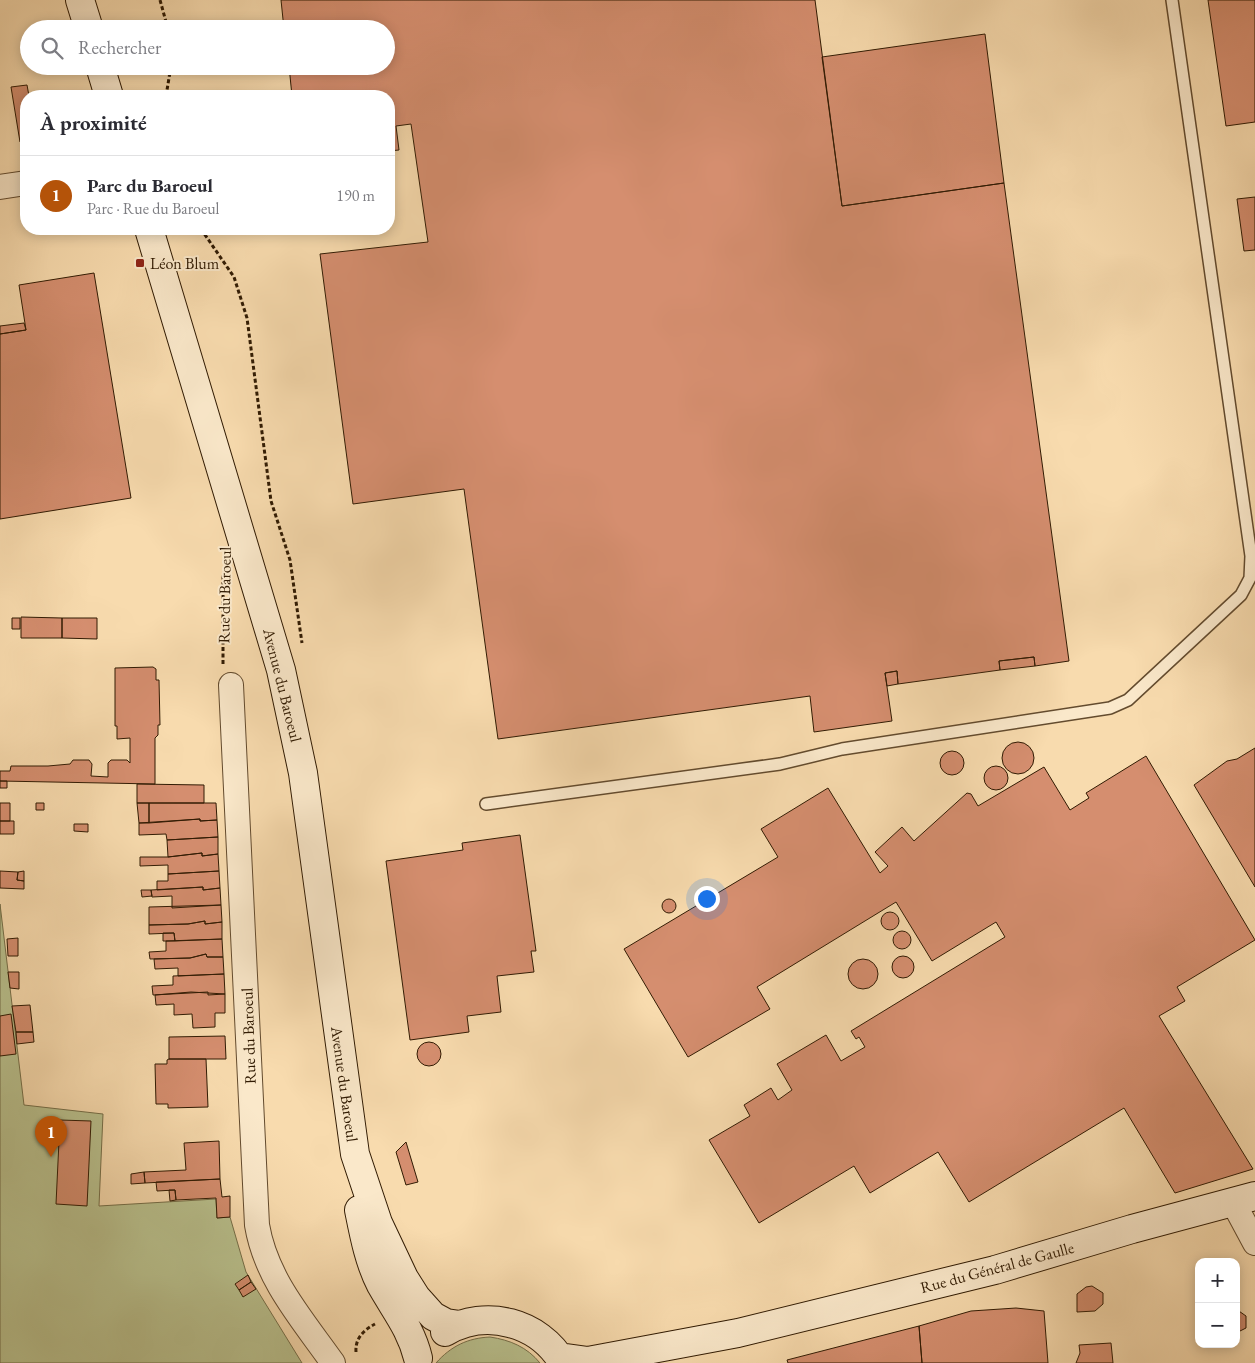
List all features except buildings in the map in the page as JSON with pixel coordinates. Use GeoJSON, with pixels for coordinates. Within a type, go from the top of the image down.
{"type":"FeatureCollection","features":[{"type":"Feature","properties":{"kind":"main road"},"geometry":{"type":"LineString","coordinates":[[80,0],[86,20]]}},
{"type":"Feature","properties":{"kind":"main road"},"geometry":{"type":"LineString","coordinates":[[103,75],[107,90]]}},
{"type":"Feature","properties":{"kind":"main road","name":"Avenue du Baroeul"},"geometry":{"type":"LineString","coordinates":[[151,235],[290,705],[306,790],[355,1154],[356,1197],[368,1252],[382,1286],[408,1329],[416,1360]]}},
{"type":"Feature","properties":{"kind":"main road","name":"Avenue du Baroeul"},"geometry":{"type":"LineString","coordinates":[[355,1154],[378,1223],[404,1278],[419,1302],[433,1316],[446,1323],[460,1324]]}},
{"type":"Feature","properties":{"kind":"main road","name":"Rue du Général de Gaulle"},"geometry":{"type":"LineString","coordinates":[[561,1360],[588,1362],[738,1332],[995,1270],[1132,1229],[1244,1199]]}},
{"type":"Feature","properties":{"kind":"main road"},"geometry":{"type":"LineString","coordinates":[[416,1360],[432,1341],[460,1324],[482,1320],[516,1324],[536,1334],[561,1360]]}},
{"type":"Feature","properties":{"kind":"main road","name":"Rue du Général de Gaulle"},"geometry":{"type":"LineString","coordinates":[[657,1363],[738,1332]]}},
{"type":"Feature","properties":{"kind":"street"},"geometry":{"type":"LineString","coordinates":[[0,187],[20,184]]}},
{"type":"Feature","properties":{"kind":"street","name":"Rue du Baroeul"},"geometry":{"type":"LineString","coordinates":[[231,686],[257,1225],[263,1252],[276,1281],[333,1363]]}},
{"type":"Feature","properties":{"kind":"street"},"geometry":{"type":"LineString","coordinates":[[1244,1199],[1255,1243]]}},
{"type":"Feature","properties":{"kind":"lane"},"geometry":{"type":"LineString","coordinates":[[486,804],[780,764],[842,748],[1110,708],[1128,700],[1241,595],[1250,578],[1251,556],[1172,0]]}},
{"type":"Feature","properties":{"kind":"path"},"geometry":{"type":"LineString","coordinates":[[160,0],[166,20]]}},
{"type":"Feature","properties":{"kind":"path"},"geometry":{"type":"LineString","coordinates":[[167,90],[170,75]]}},
{"type":"Feature","properties":{"kind":"path","name":"Rue du Baroeul"},"geometry":{"type":"LineString","coordinates":[[224,567],[223,688],[231,686]]}},
{"type":"Feature","properties":{"kind":"path"},"geometry":{"type":"LineString","coordinates":[[356,1356],[357,1341],[362,1334],[377,1322]]}},
{"type":"Feature","properties":{"kind":"green space"},"geometry":{"type":"Polygon","coordinates":[[[0,904],[24,1105],[103,1114],[99,1206],[216,1199],[217,1218],[230,1217],[246,1272],[302,1363],[0,1363],[0,904]]]}},
{"type":"Feature","properties":{"kind":"green space"},"geometry":{"type":"Polygon","coordinates":[[[490,1337],[518,1345],[540,1363],[436,1363],[460,1344],[474,1339],[490,1337]]]}},
{"type":"Feature","properties":{"kind":"place","name":"Léon Blum"},"geometry":{"type":"Point","coordinates":[140,263]}},
{"type":"Feature","properties":{"kind":"place","name":"Parc du Baroeul"},"geometry":{"type":"Point","coordinates":[51,1157]}}]}
